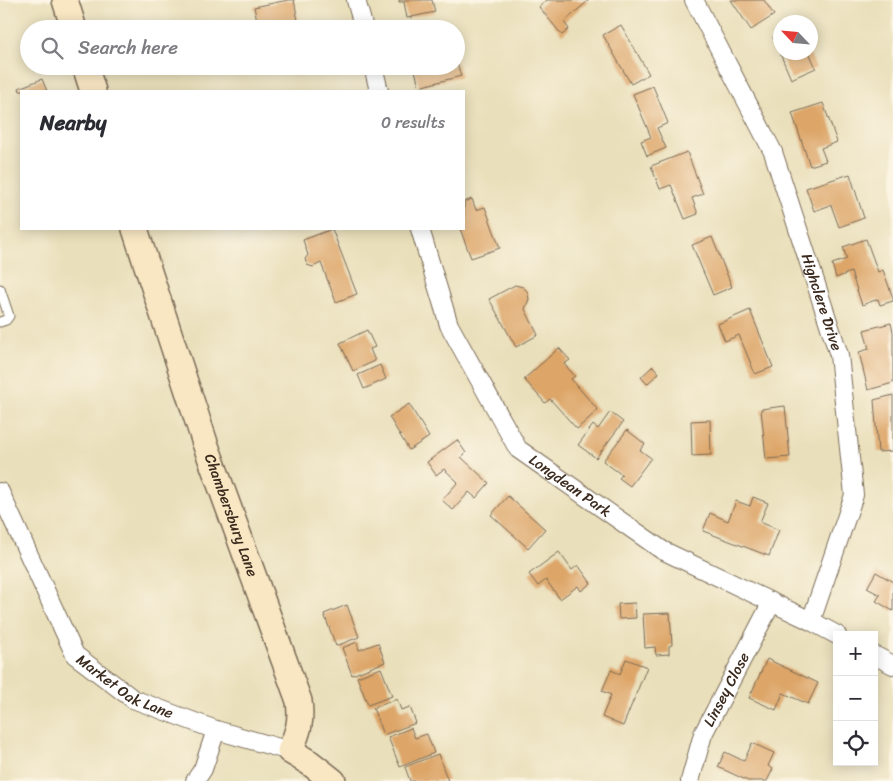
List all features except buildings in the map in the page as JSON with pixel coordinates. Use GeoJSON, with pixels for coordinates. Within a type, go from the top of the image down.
{"type":"FeatureCollection","features":[{"type":"Feature","properties":{"kind":"street"},"geometry":{"type":"LineString","coordinates":[[66,0],[72,20]]}},
{"type":"Feature","properties":{"kind":"street"},"geometry":{"type":"LineString","coordinates":[[356,0],[362,20]]}},
{"type":"Feature","properties":{"kind":"street","name":"Highclere Drive"},"geometry":{"type":"LineString","coordinates":[[694,0],[773,152],[839,355],[854,495],[810,621]]}},
{"type":"Feature","properties":{"kind":"street"},"geometry":{"type":"LineString","coordinates":[[88,75],[93,90]]}},
{"type":"Feature","properties":{"kind":"street"},"geometry":{"type":"LineString","coordinates":[[375,75],[379,90]]}},
{"type":"Feature","properties":{"kind":"street","name":"Chambersbury Lane"},"geometry":{"type":"LineString","coordinates":[[135,230],[205,443],[299,701],[301,714],[298,731],[290,752]]}},
{"type":"Feature","properties":{"kind":"street","name":"Longdean Park"},"geometry":{"type":"LineString","coordinates":[[420,230],[450,325],[518,449],[662,550],[833,633]]}},
{"type":"Feature","properties":{"kind":"street","name":"Market Oak Lane"},"geometry":{"type":"LineString","coordinates":[[0,492],[75,655],[133,699],[216,730],[290,752]]}},
{"type":"Feature","properties":{"kind":"street","name":"Linsey Close"},"geometry":{"type":"LineString","coordinates":[[690,781],[703,734],[772,602]]}},
{"type":"Feature","properties":{"kind":"street"},"geometry":{"type":"LineString","coordinates":[[878,657],[893,665]]}},
{"type":"Feature","properties":{"kind":"street"},"geometry":{"type":"LineString","coordinates":[[195,781],[203,769],[216,730]]}},
{"type":"Feature","properties":{"kind":"street"},"geometry":{"type":"LineString","coordinates":[[290,752],[310,763],[333,781]]}},
{"type":"Feature","properties":{"kind":"lane"},"geometry":{"type":"LineString","coordinates":[[0,289],[10,316],[0,322]]}}]}
